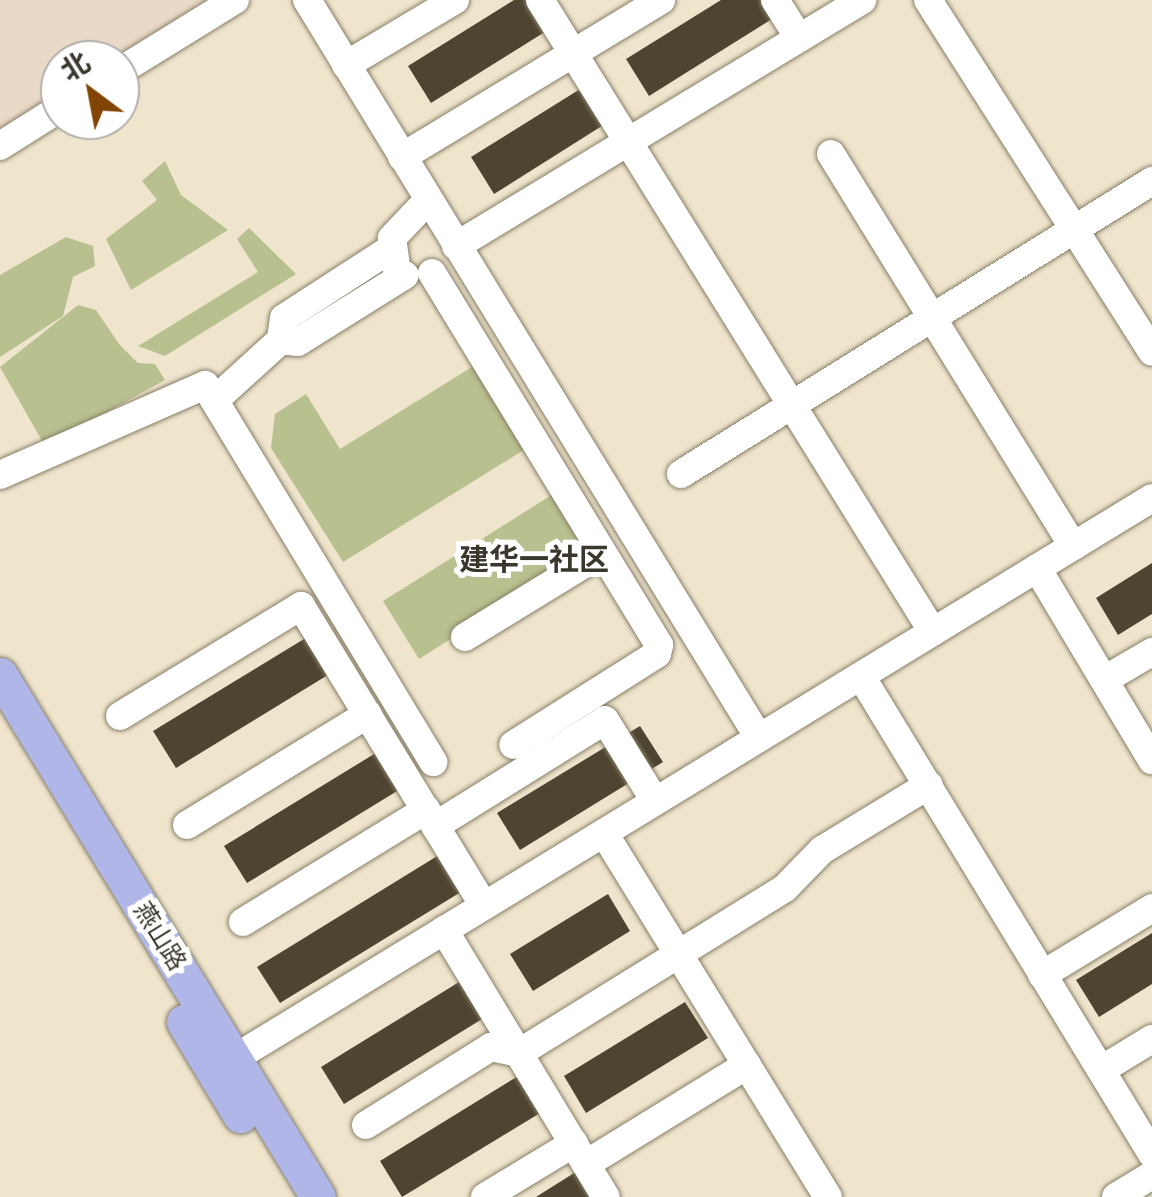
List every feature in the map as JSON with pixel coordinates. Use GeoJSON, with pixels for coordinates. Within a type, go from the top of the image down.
{"type":"FeatureCollection","features":[{"type":"Feature","properties":{"kind":"main road","name":"燕山路"},"geometry":{"type":"LineString","coordinates":[[0,675],[318,1197]]}},
{"type":"Feature","properties":{"kind":"main road","name":"燕山路"},"geometry":{"type":"LineString","coordinates":[[0,718],[290,1197]]}},
{"type":"Feature","properties":{"kind":"street"},"geometry":{"type":"LineString","coordinates":[[140,59],[235,0]]}},
{"type":"Feature","properties":{"kind":"street"},"geometry":{"type":"LineString","coordinates":[[306,0],[759,738]]}},
{"type":"Feature","properties":{"kind":"street"},"geometry":{"type":"LineString","coordinates":[[346,65],[455,0]]}},
{"type":"Feature","properties":{"kind":"street"},"geometry":{"type":"LineString","coordinates":[[540,0],[625,144],[933,632]]}},
{"type":"Feature","properties":{"kind":"street"},"geometry":{"type":"LineString","coordinates":[[402,157],[661,0]]}},
{"type":"Feature","properties":{"kind":"street"},"geometry":{"type":"LineString","coordinates":[[775,0],[798,38]]}},
{"type":"Feature","properties":{"kind":"street"},"geometry":{"type":"LineString","coordinates":[[281,340],[298,342],[460,253],[625,144],[862,0]]}},
{"type":"Feature","properties":{"kind":"street"},"geometry":{"type":"LineString","coordinates":[[928,0],[1152,352]]}},
{"type":"Feature","properties":{"kind":"street"},"geometry":{"type":"LineString","coordinates":[[0,146],[40,121]]}},
{"type":"Feature","properties":{"kind":"street"},"geometry":{"type":"LineString","coordinates":[[831,154],[1073,546]]}},
{"type":"Feature","properties":{"kind":"street"},"geometry":{"type":"LineString","coordinates":[[681,474],[1152,182]]}},
{"type":"Feature","properties":{"kind":"street"},"geometry":{"type":"LineString","coordinates":[[214,400],[281,340],[284,318],[390,250],[404,219],[428,200]]}},
{"type":"Feature","properties":{"kind":"street"},"geometry":{"type":"LineString","coordinates":[[390,250],[419,274],[602,553],[657,654],[513,745]]}},
{"type":"Feature","properties":{"kind":"street"},"geometry":{"type":"LineString","coordinates":[[0,475],[196,383],[214,400],[433,762]]}},
{"type":"Feature","properties":{"kind":"street"},"geometry":{"type":"LineString","coordinates":[[235,1058],[1152,498]]}},
{"type":"Feature","properties":{"kind":"street"},"geometry":{"type":"LineString","coordinates":[[465,638],[602,553]]}},
{"type":"Feature","properties":{"kind":"street"},"geometry":{"type":"LineString","coordinates":[[1037,568],[1152,760]]}},
{"type":"Feature","properties":{"kind":"street"},"geometry":{"type":"LineString","coordinates":[[120,716],[302,606],[484,906]]}},
{"type":"Feature","properties":{"kind":"street"},"geometry":{"type":"LineString","coordinates":[[1104,680],[1152,652]]}},
{"type":"Feature","properties":{"kind":"street"},"geometry":{"type":"LineString","coordinates":[[861,676],[1152,1154]]}},
{"type":"Feature","properties":{"kind":"street"},"geometry":{"type":"LineString","coordinates":[[187,825],[368,714]]}},
{"type":"Feature","properties":{"kind":"street"},"geometry":{"type":"LineString","coordinates":[[243,922],[605,720],[655,801]]}},
{"type":"Feature","properties":{"kind":"street"},"geometry":{"type":"LineString","coordinates":[[366,1125],[491,1046],[518,1053],[679,955],[928,785]]}},
{"type":"Feature","properties":{"kind":"street"},"geometry":{"type":"LineString","coordinates":[[604,833],[828,1197]]}},
{"type":"Feature","properties":{"kind":"street"},"geometry":{"type":"LineString","coordinates":[[1042,975],[1152,908]]}},
{"type":"Feature","properties":{"kind":"street"},"geometry":{"type":"LineString","coordinates":[[444,930],[606,1197]]}},
{"type":"Feature","properties":{"kind":"street"},"geometry":{"type":"LineString","coordinates":[[1101,1070],[1152,1039]]}},
{"type":"Feature","properties":{"kind":"street"},"geometry":{"type":"LineString","coordinates":[[484,1197],[580,1154],[747,1065]]}},
{"type":"Feature","properties":{"kind":"street"},"geometry":{"type":"LineString","coordinates":[[1116,1197],[1152,1175]]}},
{"type":"Feature","properties":{"kind":"shaded area"},"geometry":{"type":"Polygon","coordinates":[[[0,0],[213,0],[140,45],[140,40],[40,40],[40,106],[0,131],[0,0]]]}},
{"type":"Feature","properties":{"kind":"green space"},"geometry":{"type":"Polygon","coordinates":[[[165,161],[181,195],[228,230],[131,290],[106,239],[157,200],[142,181],[165,161]]]}},
{"type":"Feature","properties":{"kind":"green space"},"geometry":{"type":"Polygon","coordinates":[[[249,228],[296,274],[165,356],[138,346],[258,272],[237,239],[249,228]]]}},
{"type":"Feature","properties":{"kind":"green space"},"geometry":{"type":"Polygon","coordinates":[[[66,237],[93,246],[95,266],[73,277],[63,316],[0,357],[0,275],[66,237]]]}},
{"type":"Feature","properties":{"kind":"green space"},"geometry":{"type":"Polygon","coordinates":[[[78,305],[96,310],[119,344],[138,363],[155,364],[165,380],[45,446],[0,367],[78,305]]]}},
{"type":"Feature","properties":{"kind":"green space"},"geometry":{"type":"Polygon","coordinates":[[[480,362],[532,445],[343,562],[271,448],[275,414],[306,394],[340,449],[480,362]]]}},
{"type":"Feature","properties":{"kind":"green space"},"geometry":{"type":"Polygon","coordinates":[[[558,491],[594,548],[419,659],[383,601],[558,491]]]}},
{"type":"Feature","properties":{"kind":"building"},"geometry":{"type":"Polygon","coordinates":[[[514,0],[551,0],[564,20],[431,103],[408,66],[514,0]]]}},
{"type":"Feature","properties":{"kind":"building"},"geometry":{"type":"Polygon","coordinates":[[[721,0],[786,0],[791,7],[649,96],[626,59],[721,0]]]}},
{"type":"Feature","properties":{"kind":"building"},"geometry":{"type":"Polygon","coordinates":[[[601,76],[624,112],[494,194],[471,157],[601,76]]]}},
{"type":"Feature","properties":{"kind":"building"},"geometry":{"type":"Polygon","coordinates":[[[1152,563],[1152,614],[1118,635],[1096,598],[1152,563]]]}},
{"type":"Feature","properties":{"kind":"building"},"geometry":{"type":"Polygon","coordinates":[[[327,625],[349,662],[176,768],[153,731],[327,625]]]}},
{"type":"Feature","properties":{"kind":"building"},"geometry":{"type":"Polygon","coordinates":[[[640,726],[663,762],[520,850],[497,813],[640,726]]]}},
{"type":"Feature","properties":{"kind":"building"},"geometry":{"type":"Polygon","coordinates":[[[397,740],[420,777],[247,883],[224,846],[397,740]]]}},
{"type":"Feature","properties":{"kind":"building"},"geometry":{"type":"Polygon","coordinates":[[[447,850],[469,887],[280,1003],[257,967],[447,850]]]}},
{"type":"Feature","properties":{"kind":"building"},"geometry":{"type":"Polygon","coordinates":[[[608,894],[630,931],[533,991],[510,954],[608,894]]]}},
{"type":"Feature","properties":{"kind":"building"},"geometry":{"type":"Polygon","coordinates":[[[1152,933],[1152,984],[1099,1017],[1076,980],[1152,933]]]}},
{"type":"Feature","properties":{"kind":"building"},"geometry":{"type":"Polygon","coordinates":[[[464,979],[487,1016],[344,1104],[321,1067],[464,979]]]}},
{"type":"Feature","properties":{"kind":"building"},"geometry":{"type":"Polygon","coordinates":[[[685,1002],[708,1038],[586,1113],[564,1076],[685,1002]]]}},
{"type":"Feature","properties":{"kind":"building"},"geometry":{"type":"Polygon","coordinates":[[[523,1073],[545,1110],[402,1197],[380,1161],[523,1073]]]}},
{"type":"Feature","properties":{"kind":"building"},"geometry":{"type":"Polygon","coordinates":[[[582,1168],[600,1197],[536,1197],[582,1168]]]}},
{"type":"Feature","properties":{"kind":"district","name":"建华一社区"},"geometry":{"type":"Point","coordinates":[534,559]}}]}
